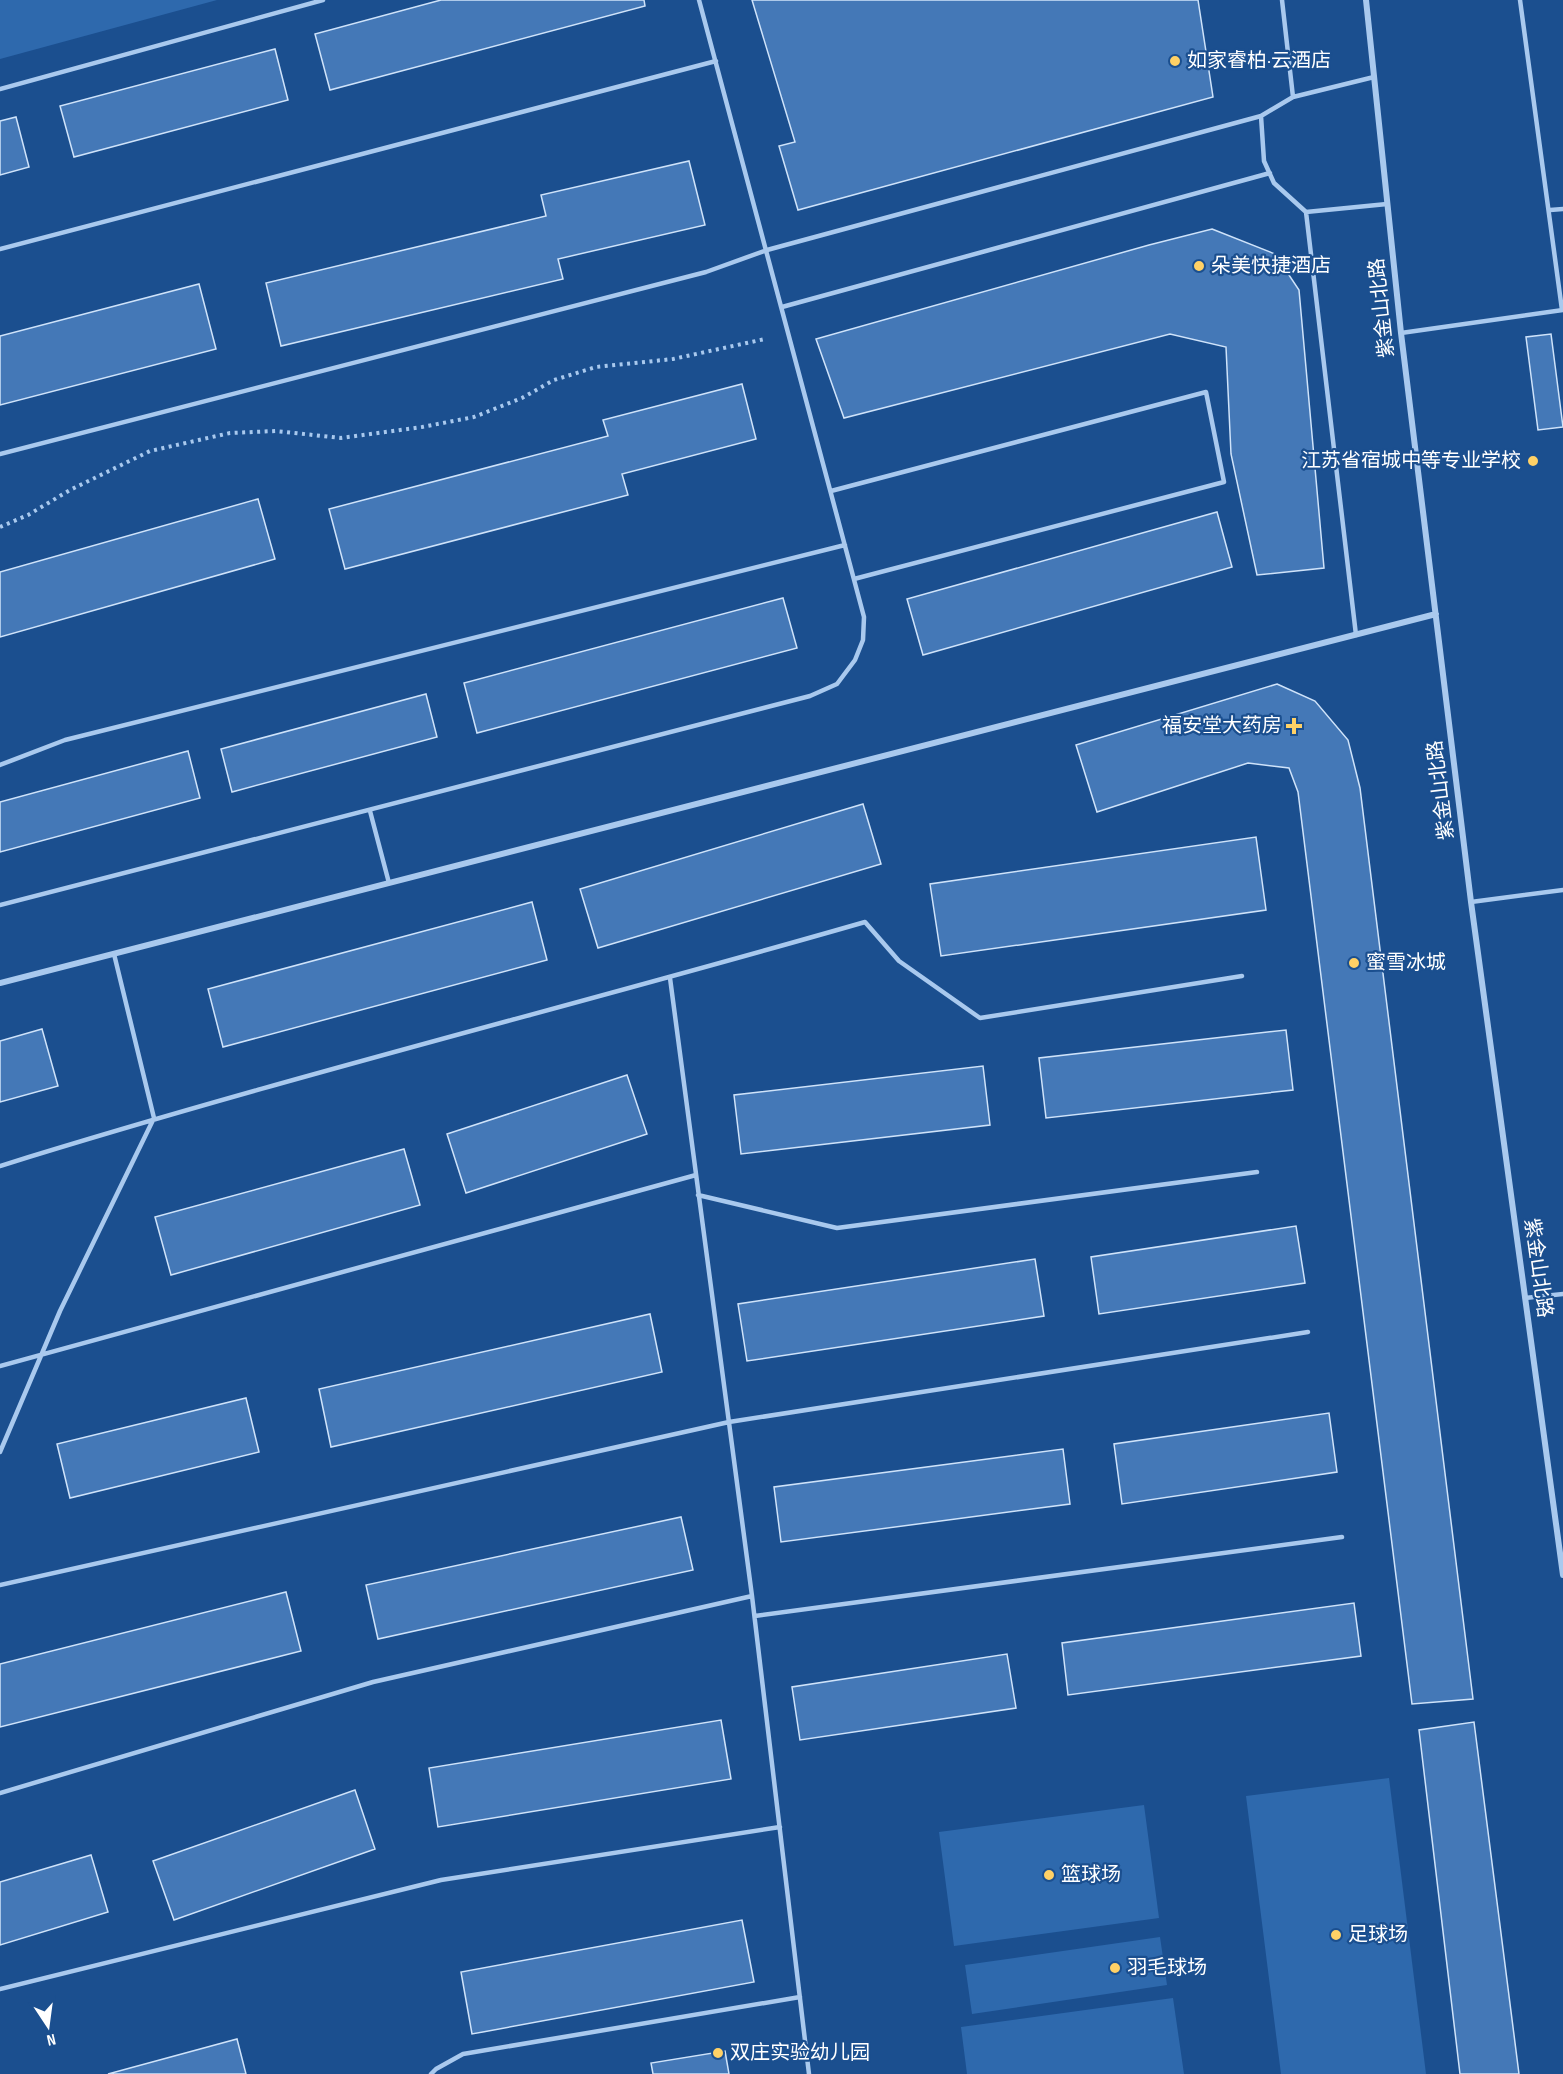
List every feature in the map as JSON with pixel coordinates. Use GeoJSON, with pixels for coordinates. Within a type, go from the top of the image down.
{"type":"FeatureCollection","features":[{"type":"Feature","properties":{"kind":"street","name":"紫金山北路"},"geometry":{"type":"LineString","coordinates":[[1366,0],[1401,333],[1471,902],[1563,1575]]}},
{"type":"Feature","properties":{"kind":"street"},"geometry":{"type":"LineString","coordinates":[[0,983],[1436,614]]}},
{"type":"Feature","properties":{"kind":"lane"},"geometry":{"type":"LineString","coordinates":[[0,90],[322,0]]}},
{"type":"Feature","properties":{"kind":"lane"},"geometry":{"type":"LineString","coordinates":[[0,905],[810,696],[837,684],[855,660],[863,640],[864,617],[699,0]]}},
{"type":"Feature","properties":{"kind":"lane"},"geometry":{"type":"LineString","coordinates":[[1282,0],[1293,97]]}},
{"type":"Feature","properties":{"kind":"lane"},"geometry":{"type":"LineString","coordinates":[[1401,333],[1563,310],[1520,0]]}},
{"type":"Feature","properties":{"kind":"lane"},"geometry":{"type":"LineString","coordinates":[[0,249],[716,61]]}},
{"type":"Feature","properties":{"kind":"lane"},"geometry":{"type":"LineString","coordinates":[[0,454],[705,272],[767,250],[1261,116],[1293,97],[1374,77]]}},
{"type":"Feature","properties":{"kind":"lane"},"geometry":{"type":"LineString","coordinates":[[1261,116],[1264,161],[1274,183],[1306,212],[1356,635]]}},
{"type":"Feature","properties":{"kind":"lane"},"geometry":{"type":"LineString","coordinates":[[782,307],[1270,174]]}},
{"type":"Feature","properties":{"kind":"lane"},"geometry":{"type":"LineString","coordinates":[[1306,212],[1387,204]]}},
{"type":"Feature","properties":{"kind":"lane"},"geometry":{"type":"LineString","coordinates":[[1550,210],[1563,209]]}},
{"type":"Feature","properties":{"kind":"lane"},"geometry":{"type":"LineString","coordinates":[[831,492],[1206,392],[1224,482],[854,579]]}},
{"type":"Feature","properties":{"kind":"lane"},"geometry":{"type":"LineString","coordinates":[[0,765],[65,740],[845,545]]}},
{"type":"Feature","properties":{"kind":"lane"},"geometry":{"type":"LineString","coordinates":[[370,811],[389,883]]}},
{"type":"Feature","properties":{"kind":"lane"},"geometry":{"type":"LineString","coordinates":[[1471,902],[1563,890]]}},
{"type":"Feature","properties":{"kind":"lane"},"geometry":{"type":"LineString","coordinates":[[0,1166],[154,1118],[670,978],[865,922],[899,961],[980,1018],[1242,976]]}},
{"type":"Feature","properties":{"kind":"lane"},"geometry":{"type":"LineString","coordinates":[[0,1452],[60,1311],[154,1118],[114,954]]}},
{"type":"Feature","properties":{"kind":"lane"},"geometry":{"type":"LineString","coordinates":[[670,978],[755,1616],[809,2074]]}},
{"type":"Feature","properties":{"kind":"lane"},"geometry":{"type":"LineString","coordinates":[[698,1195],[837,1228],[1257,1173]]}},
{"type":"Feature","properties":{"kind":"lane"},"geometry":{"type":"LineString","coordinates":[[0,1366],[696,1175]]}},
{"type":"Feature","properties":{"kind":"lane"},"geometry":{"type":"LineString","coordinates":[[1525,1298],[1563,1294]]}},
{"type":"Feature","properties":{"kind":"lane"},"geometry":{"type":"LineString","coordinates":[[0,1585],[729,1422],[1308,1332]]}},
{"type":"Feature","properties":{"kind":"lane"},"geometry":{"type":"LineString","coordinates":[[755,1616],[1342,1537]]}},
{"type":"Feature","properties":{"kind":"lane"},"geometry":{"type":"LineString","coordinates":[[0,1793],[373,1682],[752,1596]]}},
{"type":"Feature","properties":{"kind":"lane"},"geometry":{"type":"LineString","coordinates":[[0,1989],[441,1880],[780,1827]]}},
{"type":"Feature","properties":{"kind":"lane"},"geometry":{"type":"LineString","coordinates":[[431,2074],[463,2054],[800,1997]]}},
{"type":"Feature","properties":{"kind":"path"},"geometry":{"type":"LineString","coordinates":[[0,527],[28,515],[70,489],[150,451],[230,433],[276,431],[341,438],[422,427],[474,417],[522,398],[554,380],[596,367],[673,359],[789,333]]}},
{"type":"Feature","properties":{"kind":"shaded area"},"geometry":{"type":"Polygon","coordinates":[[[0,0],[217,0],[0,59],[0,0]]]}},
{"type":"Feature","properties":{"kind":"shaded area","name":"足球场"},"geometry":{"type":"Polygon","coordinates":[[[1389,1778],[1426,2074],[1281,2074],[1246,1796],[1389,1778]]]}},
{"type":"Feature","properties":{"kind":"shaded area","name":"篮球场"},"geometry":{"type":"Polygon","coordinates":[[[1144,1805],[1159,1918],[954,1946],[939,1832],[1144,1805]]]}},
{"type":"Feature","properties":{"kind":"shaded area"},"geometry":{"type":"Polygon","coordinates":[[[1160,1937],[1167,1985],[972,2014],[965,1965],[1160,1937]]]}},
{"type":"Feature","properties":{"kind":"shaded area"},"geometry":{"type":"Polygon","coordinates":[[[1173,1998],[1184,2074],[967,2074],[961,2027],[1173,1998]]]}},
{"type":"Feature","properties":{"kind":"building"},"geometry":{"type":"Polygon","coordinates":[[[441,0],[644,0],[645,6],[330,90],[315,34],[441,0]]]}},
{"type":"Feature","properties":{"kind":"building"},"geometry":{"type":"Polygon","coordinates":[[[752,0],[1198,0],[1213,97],[798,210],[779,146],[795,142],[752,0]]]}},
{"type":"Feature","properties":{"kind":"building"},"geometry":{"type":"Polygon","coordinates":[[[275,49],[288,100],[74,157],[60,106],[275,49]]]}},
{"type":"Feature","properties":{"kind":"building"},"geometry":{"type":"Polygon","coordinates":[[[16,117],[29,167],[0,175],[0,121],[16,117]]]}},
{"type":"Feature","properties":{"kind":"building"},"geometry":{"type":"Polygon","coordinates":[[[689,161],[705,225],[558,259],[563,279],[281,346],[266,283],[546,216],[541,195],[689,161]]]}},
{"type":"Feature","properties":{"kind":"building"},"geometry":{"type":"Polygon","coordinates":[[[1212,229],[1275,254],[1299,290],[1324,568],[1257,575],[1231,454],[1226,347],[1170,334],[844,418],[816,339],[1212,229]]]}},
{"type":"Feature","properties":{"kind":"building"},"geometry":{"type":"Polygon","coordinates":[[[199,284],[216,349],[0,405],[0,336],[199,284]]]}},
{"type":"Feature","properties":{"kind":"building"},"geometry":{"type":"Polygon","coordinates":[[[1551,334],[1563,427],[1538,430],[1526,337],[1551,334]]]}},
{"type":"Feature","properties":{"kind":"building"},"geometry":{"type":"Polygon","coordinates":[[[742,384],[756,439],[622,474],[628,495],[345,569],[329,509],[608,436],[603,420],[742,384]]]}},
{"type":"Feature","properties":{"kind":"building"},"geometry":{"type":"Polygon","coordinates":[[[258,499],[275,559],[0,637],[0,572],[258,499]]]}},
{"type":"Feature","properties":{"kind":"building"},"geometry":{"type":"Polygon","coordinates":[[[1217,512],[1232,567],[923,655],[907,599],[1217,512]]]}},
{"type":"Feature","properties":{"kind":"building"},"geometry":{"type":"Polygon","coordinates":[[[783,598],[797,648],[477,733],[464,683],[783,598]]]}},
{"type":"Feature","properties":{"kind":"building"},"geometry":{"type":"Polygon","coordinates":[[[1277,684],[1315,701],[1348,740],[1360,788],[1473,1699],[1412,1704],[1298,792],[1289,768],[1248,763],[1097,812],[1076,745],[1277,684]]]}},
{"type":"Feature","properties":{"kind":"building"},"geometry":{"type":"Polygon","coordinates":[[[426,694],[437,737],[232,792],[221,749],[426,694]]]}},
{"type":"Feature","properties":{"kind":"building"},"geometry":{"type":"Polygon","coordinates":[[[188,751],[200,798],[0,852],[0,802],[188,751]]]}},
{"type":"Feature","properties":{"kind":"building"},"geometry":{"type":"Polygon","coordinates":[[[863,804],[881,864],[598,948],[580,889],[863,804]]]}},
{"type":"Feature","properties":{"kind":"building"},"geometry":{"type":"Polygon","coordinates":[[[1256,837],[1266,910],[941,956],[930,884],[1256,837]]]}},
{"type":"Feature","properties":{"kind":"building"},"geometry":{"type":"Polygon","coordinates":[[[532,902],[547,960],[223,1047],[208,989],[532,902]]]}},
{"type":"Feature","properties":{"kind":"building"},"geometry":{"type":"Polygon","coordinates":[[[42,1029],[58,1086],[0,1102],[0,1041],[42,1029]]]}},
{"type":"Feature","properties":{"kind":"building"},"geometry":{"type":"Polygon","coordinates":[[[1286,1030],[1293,1090],[1046,1118],[1039,1058],[1286,1030]]]}},
{"type":"Feature","properties":{"kind":"building"},"geometry":{"type":"Polygon","coordinates":[[[983,1066],[990,1125],[741,1154],[734,1095],[983,1066]]]}},
{"type":"Feature","properties":{"kind":"building"},"geometry":{"type":"Polygon","coordinates":[[[627,1075],[647,1134],[466,1193],[447,1134],[627,1075]]]}},
{"type":"Feature","properties":{"kind":"building"},"geometry":{"type":"Polygon","coordinates":[[[404,1149],[420,1205],[171,1275],[155,1217],[404,1149]]]}},
{"type":"Feature","properties":{"kind":"building"},"geometry":{"type":"Polygon","coordinates":[[[1296,1226],[1305,1283],[1099,1314],[1091,1257],[1296,1226]]]}},
{"type":"Feature","properties":{"kind":"building"},"geometry":{"type":"Polygon","coordinates":[[[1035,1259],[1044,1316],[747,1361],[738,1304],[1035,1259]]]}},
{"type":"Feature","properties":{"kind":"building"},"geometry":{"type":"Polygon","coordinates":[[[650,1314],[662,1372],[331,1447],[319,1389],[650,1314]]]}},
{"type":"Feature","properties":{"kind":"building"},"geometry":{"type":"Polygon","coordinates":[[[246,1398],[259,1452],[70,1498],[57,1444],[246,1398]]]}},
{"type":"Feature","properties":{"kind":"building"},"geometry":{"type":"Polygon","coordinates":[[[1329,1413],[1337,1472],[1122,1504],[1114,1444],[1329,1413]]]}},
{"type":"Feature","properties":{"kind":"building"},"geometry":{"type":"Polygon","coordinates":[[[1063,1449],[1070,1504],[781,1542],[774,1487],[1063,1449]]]}},
{"type":"Feature","properties":{"kind":"building"},"geometry":{"type":"Polygon","coordinates":[[[681,1517],[693,1570],[378,1639],[366,1585],[681,1517]]]}},
{"type":"Feature","properties":{"kind":"building"},"geometry":{"type":"Polygon","coordinates":[[[286,1592],[301,1651],[0,1727],[0,1664],[286,1592]]]}},
{"type":"Feature","properties":{"kind":"building"},"geometry":{"type":"Polygon","coordinates":[[[1354,1603],[1361,1656],[1068,1695],[1062,1643],[1354,1603]]]}},
{"type":"Feature","properties":{"kind":"building"},"geometry":{"type":"Polygon","coordinates":[[[1007,1654],[1016,1708],[800,1740],[792,1687],[1007,1654]]]}},
{"type":"Feature","properties":{"kind":"building"},"geometry":{"type":"Polygon","coordinates":[[[721,1720],[731,1779],[438,1827],[429,1768],[721,1720]]]}},
{"type":"Feature","properties":{"kind":"building"},"geometry":{"type":"Polygon","coordinates":[[[1474,1722],[1519,2074],[1460,2074],[1419,1730],[1474,1722]]]}},
{"type":"Feature","properties":{"kind":"building"},"geometry":{"type":"Polygon","coordinates":[[[355,1790],[375,1849],[174,1920],[153,1861],[355,1790]]]}},
{"type":"Feature","properties":{"kind":"building"},"geometry":{"type":"Polygon","coordinates":[[[91,1855],[108,1912],[0,1945],[0,1882],[91,1855]]]}},
{"type":"Feature","properties":{"kind":"building"},"geometry":{"type":"Polygon","coordinates":[[[742,1920],[754,1982],[472,2034],[461,1972],[742,1920]]]}},
{"type":"Feature","properties":{"kind":"building"},"geometry":{"type":"Polygon","coordinates":[[[237,2039],[246,2074],[108,2074],[237,2039]]]}},
{"type":"Feature","properties":{"kind":"building"},"geometry":{"type":"Polygon","coordinates":[[[725,2051],[729,2074],[653,2074],[651,2063],[725,2051]]]}},
{"type":"Feature","properties":{"kind":"place","name":"如家睿柏·云酒店"},"geometry":{"type":"Point","coordinates":[1175,61]}},
{"type":"Feature","properties":{"kind":"place","name":"朵美快捷酒店"},"geometry":{"type":"Point","coordinates":[1199,266]}},
{"type":"Feature","properties":{"kind":"place","name":"江苏省宿城中等专业学校"},"geometry":{"type":"Point","coordinates":[1533,461]}},
{"type":"Feature","properties":{"kind":"place","name":"福安堂大药房"},"geometry":{"type":"Point","coordinates":[1294,726]}},
{"type":"Feature","properties":{"kind":"place","name":"蜜雪冰城"},"geometry":{"type":"Point","coordinates":[1354,963]}},
{"type":"Feature","properties":{"kind":"place","name":"篮球场"},"geometry":{"type":"Point","coordinates":[1049,1875]}},
{"type":"Feature","properties":{"kind":"place","name":"足球场"},"geometry":{"type":"Point","coordinates":[1336,1935]}},
{"type":"Feature","properties":{"kind":"place","name":"羽毛球场"},"geometry":{"type":"Point","coordinates":[1115,1968]}},
{"type":"Feature","properties":{"kind":"place","name":"双庄实验幼儿园"},"geometry":{"type":"Point","coordinates":[718,2053]}}]}
